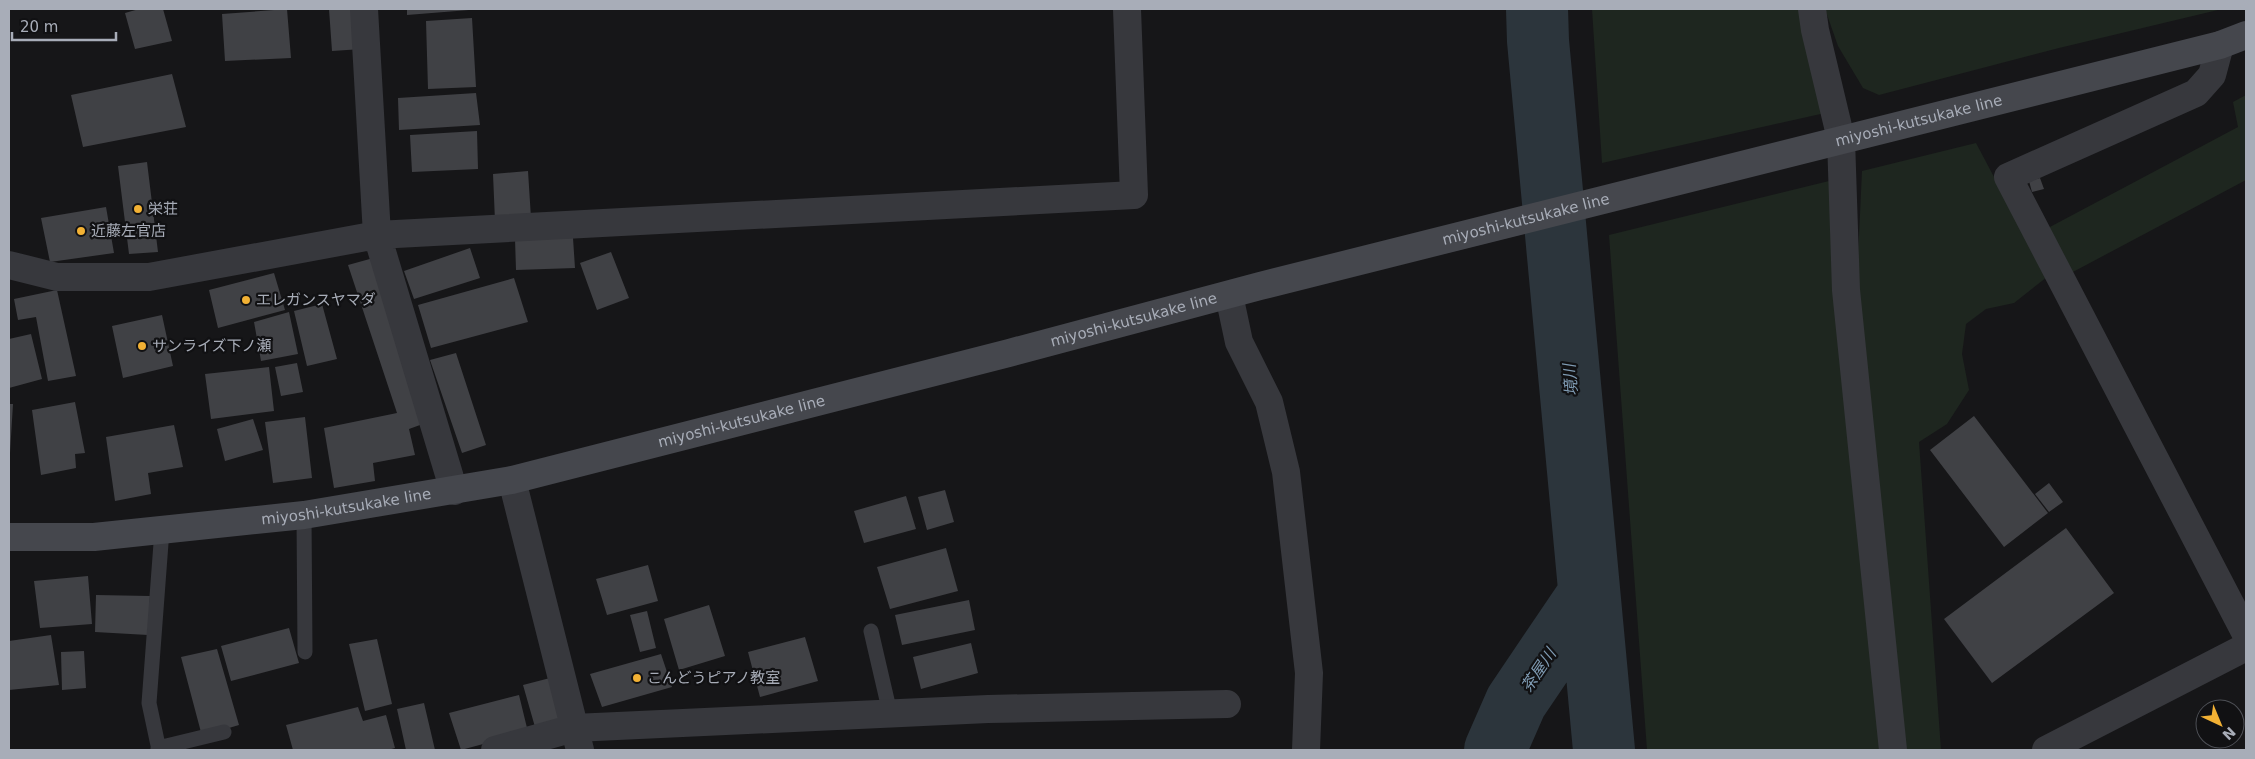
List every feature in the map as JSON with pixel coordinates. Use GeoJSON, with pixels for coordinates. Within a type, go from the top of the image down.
{"type":"FeatureCollection","features":[{"type":"Feature","properties":{"kind":"main road","name":"miyoshi-kutsukake line"},"geometry":{"type":"LineString","coordinates":[[9,538],[94,537],[304,515],[512,480],[1260,286],[2220,44],[2246,35]]}},
{"type":"Feature","properties":{"kind":"street"},"geometry":{"type":"LineString","coordinates":[[364,9],[377,235],[454,491]]}},
{"type":"Feature","properties":{"kind":"street"},"geometry":{"type":"LineString","coordinates":[[9,265],[57,277],[149,277],[377,235],[1134,195],[1127,9]]}},
{"type":"Feature","properties":{"kind":"street"},"geometry":{"type":"LineString","coordinates":[[1812,9],[1815,30],[1841,139],[1846,290],[1893,750]]}},
{"type":"Feature","properties":{"kind":"street"},"geometry":{"type":"LineString","coordinates":[[2220,44],[2212,75],[2196,93],[2008,177],[2246,634]]}},
{"type":"Feature","properties":{"kind":"street"},"geometry":{"type":"LineString","coordinates":[[1229,295],[1239,342],[1269,402],[1286,472],[1309,673],[1306,750]]}},
{"type":"Feature","properties":{"kind":"street"},"geometry":{"type":"LineString","coordinates":[[512,480],[577,739]]}},
{"type":"Feature","properties":{"kind":"street"},"geometry":{"type":"LineString","coordinates":[[2046,750],[2246,647]]}},
{"type":"Feature","properties":{"kind":"street"},"geometry":{"type":"LineString","coordinates":[[495,750],[577,739],[890,713],[1227,704]]}},
{"type":"Feature","properties":{"kind":"lane"},"geometry":{"type":"LineString","coordinates":[[304,515],[305,652]]}},
{"type":"Feature","properties":{"kind":"lane"},"geometry":{"type":"LineString","coordinates":[[162,530],[149,703],[158,749],[224,732]]}},
{"type":"Feature","properties":{"kind":"lane"},"geometry":{"type":"LineString","coordinates":[[871,631],[890,713]]}},
{"type":"Feature","properties":{"kind":"shaded area"},"geometry":{"type":"Polygon","coordinates":[[[1592,9],[1804,9],[1825,113],[1602,163],[1592,9]]]}},
{"type":"Feature","properties":{"kind":"shaded area"},"geometry":{"type":"Polygon","coordinates":[[[1825,9],[2222,9],[2059,48],[1879,95],[1863,88],[1838,46],[1825,9]]]}},
{"type":"Feature","properties":{"kind":"shaded area"},"geometry":{"type":"Polygon","coordinates":[[[2246,95],[2246,180],[2071,273],[2048,228],[2238,127],[2233,102],[2246,95]]]}},
{"type":"Feature","properties":{"kind":"shaded area"},"geometry":{"type":"Polygon","coordinates":[[[1976,143],[2047,277],[2014,303],[1986,309],[1966,324],[1962,354],[1969,390],[1947,424],[1919,442],[1941,750],[1902,750],[1856,301],[1862,171],[1976,143]]]}},
{"type":"Feature","properties":{"kind":"shaded area"},"geometry":{"type":"Polygon","coordinates":[[[1829,181],[1882,750],[1647,750],[1609,235],[1829,181]]]}},
{"type":"Feature","properties":{"kind":"building"},"geometry":{"type":"Polygon","coordinates":[[[139,9],[163,9],[172,41],[135,49],[125,13],[139,9]]]}},
{"type":"Feature","properties":{"kind":"building"},"geometry":{"type":"Polygon","coordinates":[[[287,9],[291,58],[225,61],[222,14],[287,9]]]}},
{"type":"Feature","properties":{"kind":"building"},"geometry":{"type":"Polygon","coordinates":[[[329,9],[359,9],[362,49],[332,51],[329,9]]]}},
{"type":"Feature","properties":{"kind":"building"},"geometry":{"type":"Polygon","coordinates":[[[407,9],[469,9],[469,10],[407,15],[407,9]]]}},
{"type":"Feature","properties":{"kind":"building"},"geometry":{"type":"Polygon","coordinates":[[[472,18],[476,87],[428,89],[426,21],[472,18]]]}},
{"type":"Feature","properties":{"kind":"building"},"geometry":{"type":"Polygon","coordinates":[[[172,74],[186,127],[83,147],[71,95],[172,74]]]}},
{"type":"Feature","properties":{"kind":"building"},"geometry":{"type":"Polygon","coordinates":[[[476,93],[480,125],[399,130],[398,98],[476,93]]]}},
{"type":"Feature","properties":{"kind":"building"},"geometry":{"type":"Polygon","coordinates":[[[477,131],[478,169],[412,172],[410,135],[477,131]]]}},
{"type":"Feature","properties":{"kind":"building","name":"栄荘"},"geometry":{"type":"Polygon","coordinates":[[[147,162],[158,252],[129,254],[118,166],[147,162]]]}},
{"type":"Feature","properties":{"kind":"building"},"geometry":{"type":"Polygon","coordinates":[[[528,171],[531,218],[495,221],[493,174],[528,171]]]}},
{"type":"Feature","properties":{"kind":"building"},"geometry":{"type":"Polygon","coordinates":[[[2040,178],[2044,189],[2032,192],[2029,181],[2040,178]]]}},
{"type":"Feature","properties":{"kind":"building"},"geometry":{"type":"Polygon","coordinates":[[[106,207],[114,253],[50,262],[41,218],[106,207]]]}},
{"type":"Feature","properties":{"kind":"building"},"geometry":{"type":"Polygon","coordinates":[[[573,238],[575,268],[516,270],[515,239],[573,238]]]}},
{"type":"Feature","properties":{"kind":"building"},"geometry":{"type":"Polygon","coordinates":[[[470,248],[480,278],[414,299],[404,271],[470,248]]]}},
{"type":"Feature","properties":{"kind":"building"},"geometry":{"type":"Polygon","coordinates":[[[611,252],[629,298],[597,310],[580,263],[611,252]]]}},
{"type":"Feature","properties":{"kind":"building"},"geometry":{"type":"Polygon","coordinates":[[[377,257],[431,421],[409,429],[415,455],[373,463],[375,481],[334,488],[324,428],[397,413],[348,265],[377,257]]]}},
{"type":"Feature","properties":{"kind":"building","name":"エレガンスヤマダ"},"geometry":{"type":"Polygon","coordinates":[[[274,273],[285,310],[218,328],[209,290],[274,273]]]}},
{"type":"Feature","properties":{"kind":"building"},"geometry":{"type":"Polygon","coordinates":[[[514,278],[528,322],[431,348],[418,305],[514,278]]]}},
{"type":"Feature","properties":{"kind":"building"},"geometry":{"type":"Polygon","coordinates":[[[57,290],[76,376],[48,381],[36,317],[18,320],[14,299],[57,290]]]}},
{"type":"Feature","properties":{"kind":"building"},"geometry":{"type":"Polygon","coordinates":[[[322,304],[337,359],[307,366],[294,311],[322,304]]]}},
{"type":"Feature","properties":{"kind":"building"},"geometry":{"type":"Polygon","coordinates":[[[289,312],[298,354],[261,361],[254,322],[289,312]]]}},
{"type":"Feature","properties":{"kind":"building","name":"サンライズ下ノ瀬"},"geometry":{"type":"Polygon","coordinates":[[[162,315],[173,366],[123,378],[112,326],[162,315]]]}},
{"type":"Feature","properties":{"kind":"building"},"geometry":{"type":"Polygon","coordinates":[[[31,334],[42,379],[9,388],[9,339],[31,334]]]}},
{"type":"Feature","properties":{"kind":"building"},"geometry":{"type":"Polygon","coordinates":[[[456,353],[486,445],[462,453],[430,360],[456,353]]]}},
{"type":"Feature","properties":{"kind":"building"},"geometry":{"type":"Polygon","coordinates":[[[297,363],[303,392],[281,396],[275,367],[297,363]]]}},
{"type":"Feature","properties":{"kind":"building"},"geometry":{"type":"Polygon","coordinates":[[[269,367],[274,411],[211,419],[205,374],[269,367]]]}},
{"type":"Feature","properties":{"kind":"building"},"geometry":{"type":"Polygon","coordinates":[[[75,402],[85,453],[75,454],[76,468],[41,475],[32,410],[75,402]]]}},
{"type":"Feature","properties":{"kind":"building"},"geometry":{"type":"Polygon","coordinates":[[[9,404],[13,404],[10,453],[9,453],[9,404]]]}},
{"type":"Feature","properties":{"kind":"building"},"geometry":{"type":"Polygon","coordinates":[[[1974,416],[2048,513],[2004,547],[1930,450],[1974,416]]]}},
{"type":"Feature","properties":{"kind":"building"},"geometry":{"type":"Polygon","coordinates":[[[305,417],[312,478],[273,483],[265,422],[305,417]]]}},
{"type":"Feature","properties":{"kind":"building"},"geometry":{"type":"Polygon","coordinates":[[[253,419],[263,450],[225,461],[217,429],[253,419]]]}},
{"type":"Feature","properties":{"kind":"building"},"geometry":{"type":"Polygon","coordinates":[[[174,425],[183,467],[148,473],[151,494],[115,501],[106,437],[174,425]]]}},
{"type":"Feature","properties":{"kind":"building"},"geometry":{"type":"Polygon","coordinates":[[[2049,483],[2063,502],[2049,512],[2035,494],[2049,483]]]}},
{"type":"Feature","properties":{"kind":"building"},"geometry":{"type":"Polygon","coordinates":[[[945,490],[954,522],[927,530],[918,497],[945,490]]]}},
{"type":"Feature","properties":{"kind":"building"},"geometry":{"type":"Polygon","coordinates":[[[906,496],[916,529],[864,543],[854,511],[906,496]]]}},
{"type":"Feature","properties":{"kind":"building"},"geometry":{"type":"Polygon","coordinates":[[[2066,528],[2114,593],[1992,683],[1944,619],[2066,528]]]}},
{"type":"Feature","properties":{"kind":"building"},"geometry":{"type":"Polygon","coordinates":[[[946,548],[958,591],[890,609],[877,567],[946,548]]]}},
{"type":"Feature","properties":{"kind":"building"},"geometry":{"type":"Polygon","coordinates":[[[648,565],[658,601],[607,615],[596,579],[648,565]]]}},
{"type":"Feature","properties":{"kind":"building"},"geometry":{"type":"Polygon","coordinates":[[[88,576],[92,624],[40,628],[34,581],[88,576]]]}},
{"type":"Feature","properties":{"kind":"building"},"geometry":{"type":"Polygon","coordinates":[[[96,595],[150,596],[148,635],[95,632],[96,595]]]}},
{"type":"Feature","properties":{"kind":"building"},"geometry":{"type":"Polygon","coordinates":[[[969,600],[975,630],[902,645],[895,615],[969,600]]]}},
{"type":"Feature","properties":{"kind":"building"},"geometry":{"type":"Polygon","coordinates":[[[709,605],[725,656],[679,670],[664,619],[709,605]]]}},
{"type":"Feature","properties":{"kind":"building"},"geometry":{"type":"Polygon","coordinates":[[[647,611],[656,648],[640,652],[630,615],[647,611]]]}},
{"type":"Feature","properties":{"kind":"building"},"geometry":{"type":"Polygon","coordinates":[[[289,628],[299,663],[231,681],[221,646],[289,628]]]}},
{"type":"Feature","properties":{"kind":"building"},"geometry":{"type":"Polygon","coordinates":[[[51,635],[59,685],[9,690],[9,641],[51,635]]]}},
{"type":"Feature","properties":{"kind":"building"},"geometry":{"type":"Polygon","coordinates":[[[805,637],[818,681],[760,697],[748,652],[805,637]]]}},
{"type":"Feature","properties":{"kind":"building"},"geometry":{"type":"Polygon","coordinates":[[[377,639],[392,704],[365,711],[349,644],[377,639]]]}},
{"type":"Feature","properties":{"kind":"building"},"geometry":{"type":"Polygon","coordinates":[[[971,643],[978,673],[921,689],[913,657],[971,643]]]}},
{"type":"Feature","properties":{"kind":"building"},"geometry":{"type":"Polygon","coordinates":[[[217,649],[239,725],[202,736],[181,657],[217,649]]]}},
{"type":"Feature","properties":{"kind":"building"},"geometry":{"type":"Polygon","coordinates":[[[84,651],[86,688],[62,690],[61,652],[84,651]]]}},
{"type":"Feature","properties":{"kind":"building"},"geometry":{"type":"Polygon","coordinates":[[[661,654],[672,687],[602,707],[590,674],[661,654]]]}},
{"type":"Feature","properties":{"kind":"building"},"geometry":{"type":"Polygon","coordinates":[[[550,678],[565,726],[537,734],[523,685],[550,678]]]}},
{"type":"Feature","properties":{"kind":"building"},"geometry":{"type":"Polygon","coordinates":[[[519,695],[528,732],[461,750],[449,713],[519,695]]]}},
{"type":"Feature","properties":{"kind":"building"},"geometry":{"type":"Polygon","coordinates":[[[424,703],[435,750],[406,750],[397,709],[424,703]]]}},
{"type":"Feature","properties":{"kind":"building"},"geometry":{"type":"Polygon","coordinates":[[[358,707],[363,721],[386,715],[395,748],[388,750],[293,750],[286,725],[358,707]]]}},
{"type":"Feature","properties":{"kind":"waterway","name":"境川"},"geometry":{"type":"LineString","coordinates":[[1537,9],[1538,41],[1604,750]]}},
{"type":"Feature","properties":{"kind":"waterway","name":"茶屋川"},"geometry":{"type":"LineString","coordinates":[[1495,750],[1516,702],[1589,594]]}},
{"type":"Feature","properties":{"kind":"place","name":"栄荘"},"geometry":{"type":"Point","coordinates":[138,209]}},
{"type":"Feature","properties":{"kind":"place","name":"近藤左官店"},"geometry":{"type":"Point","coordinates":[81,231]}},
{"type":"Feature","properties":{"kind":"place","name":"エレガンスヤマダ"},"geometry":{"type":"Point","coordinates":[246,300]}},
{"type":"Feature","properties":{"kind":"place","name":"サンライズ下ノ瀬"},"geometry":{"type":"Point","coordinates":[142,346]}},
{"type":"Feature","properties":{"kind":"place","name":"こんどうピアノ教室"},"geometry":{"type":"Point","coordinates":[637,678]}}]}
